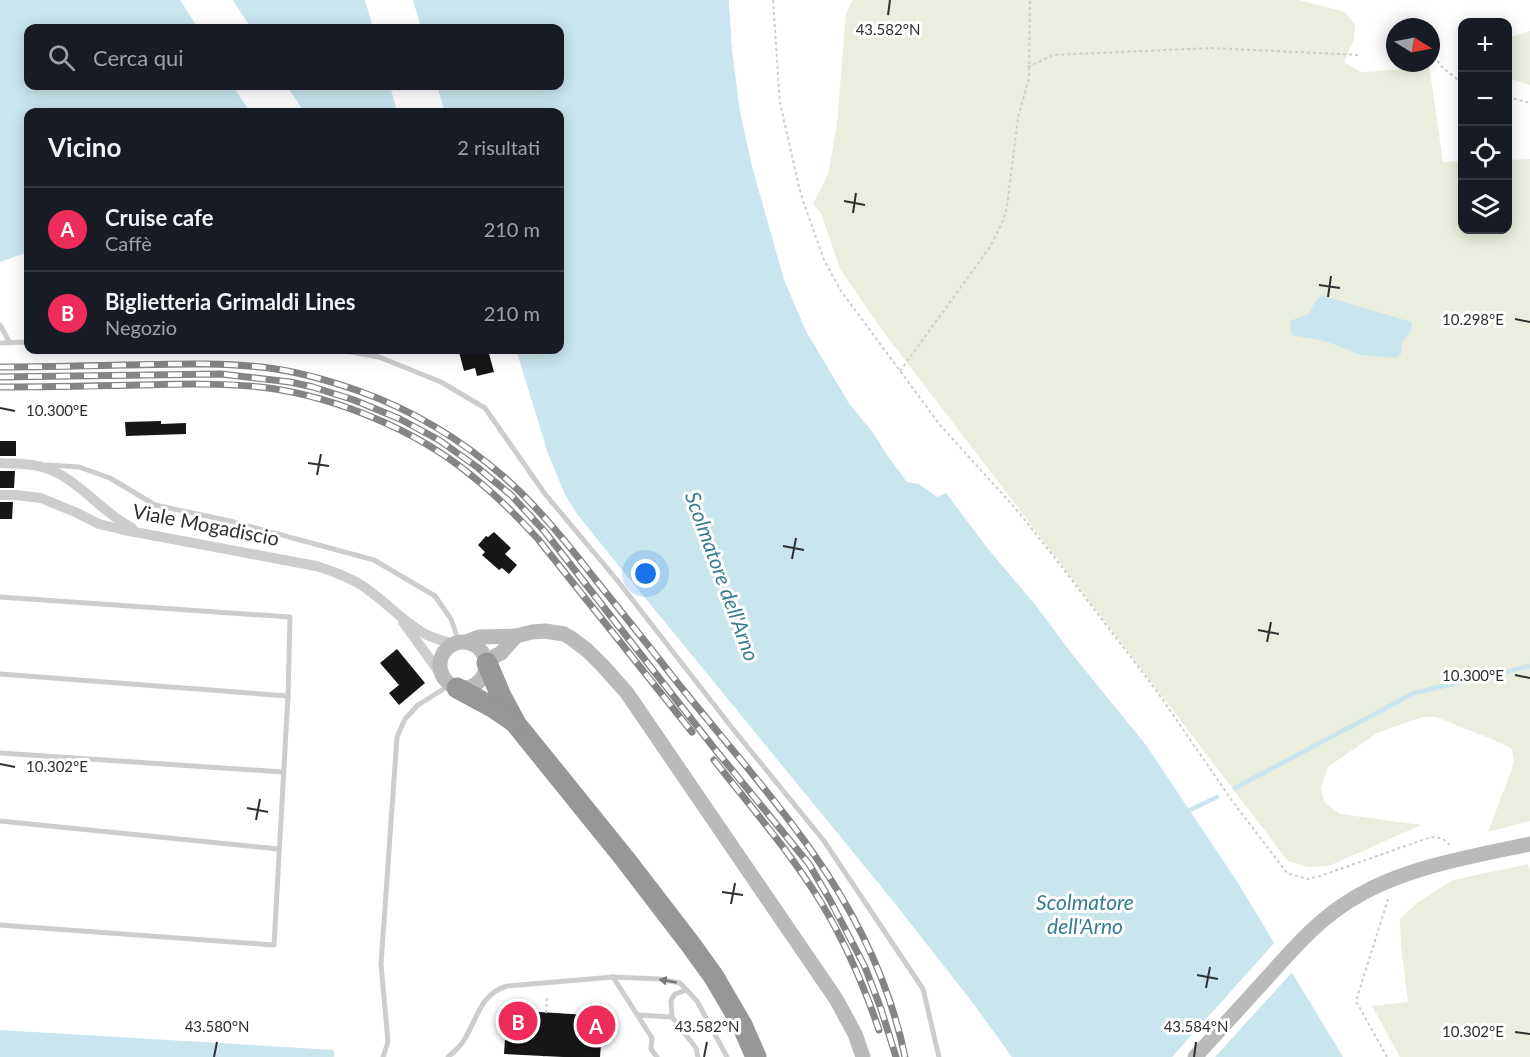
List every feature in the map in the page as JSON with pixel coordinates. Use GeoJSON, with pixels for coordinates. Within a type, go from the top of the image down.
{"type":"FeatureCollection","features":[{"type":"Feature","properties":{"kind":"highway"},"geometry":{"type":"LineString","coordinates":[[486,662],[516,723],[626,859],[714,976],[742,1025],[756,1057]]}},
{"type":"Feature","properties":{"kind":"highway"},"geometry":{"type":"LineString","coordinates":[[450,684],[516,723]]}},
{"type":"Feature","properties":{"kind":"street"},"geometry":{"type":"LineString","coordinates":[[0,463],[26,464],[45,468],[60,475],[124,524],[140,532]]}},
{"type":"Feature","properties":{"kind":"street","name":"Viale Mogadiscio"},"geometry":{"type":"LineString","coordinates":[[0,495],[41,498],[99,524],[124,530],[316,566],[336,572],[370,590],[395,613],[428,635],[479,648],[486,662]]}},
{"type":"Feature","properties":{"kind":"street","name":"Viale Mogadiscio"},"geometry":{"type":"LineString","coordinates":[[395,613],[450,684]]}},
{"type":"Feature","properties":{"kind":"street"},"geometry":{"type":"LineString","coordinates":[[516,636],[501,653],[486,662],[486,671],[478,684],[464,689],[450,684],[441,674],[443,653],[459,643],[479,637],[516,636],[545,631],[564,634],[571,638],[603,666],[627,693],[836,999],[855,1034],[863,1057]]}},
{"type":"Feature","properties":{"kind":"street"},"geometry":{"type":"LineString","coordinates":[[1195,1057],[1307,933],[1357,896],[1395,879],[1457,860],[1530,844]]}},
{"type":"Feature","properties":{"kind":"lane"},"geometry":{"type":"LineString","coordinates":[[0,325],[10,343]]}},
{"type":"Feature","properties":{"kind":"lane"},"geometry":{"type":"LineString","coordinates":[[0,343],[24,342]]}},
{"type":"Feature","properties":{"kind":"lane"},"geometry":{"type":"LineString","coordinates":[[363,354],[380,357],[441,382],[485,408],[545,494],[617,580],[824,841],[923,989],[939,1057]]}},
{"type":"Feature","properties":{"kind":"lane"},"geometry":{"type":"LineString","coordinates":[[26,464],[79,468],[110,478],[155,505],[230,521],[374,560],[435,596],[451,619],[459,643]]}},
{"type":"Feature","properties":{"kind":"lane"},"geometry":{"type":"LineString","coordinates":[[0,597],[290,617],[288,696],[274,945],[0,925]]}},
{"type":"Feature","properties":{"kind":"lane"},"geometry":{"type":"LineString","coordinates":[[0,674],[288,696]]}},
{"type":"Feature","properties":{"kind":"lane"},"geometry":{"type":"LineString","coordinates":[[383,1057],[388,1042],[381,964],[398,737],[405,719],[418,705],[450,684]]}},
{"type":"Feature","properties":{"kind":"lane"},"geometry":{"type":"LineString","coordinates":[[0,753],[283,772]]}},
{"type":"Feature","properties":{"kind":"lane"},"geometry":{"type":"LineString","coordinates":[[0,821],[279,849]]}},
{"type":"Feature","properties":{"kind":"lane"},"geometry":{"type":"LineString","coordinates":[[613,978],[652,1038],[651,1049],[657,1057]]}},
{"type":"Feature","properties":{"kind":"lane"},"geometry":{"type":"LineString","coordinates":[[448,1057],[457,1050],[486,998],[496,989],[507,986],[613,978],[660,979],[680,983],[697,1001],[727,1057]]}},
{"type":"Feature","properties":{"kind":"lane"},"geometry":{"type":"LineString","coordinates":[[687,990],[675,994],[671,1000],[672,1017],[696,1048],[698,1057]]}},
{"type":"Feature","properties":{"kind":"lane"},"geometry":{"type":"LineString","coordinates":[[638,1016],[672,1017]]}},
{"type":"Feature","properties":{"kind":"path"},"geometry":{"type":"LineString","coordinates":[[772,0],[780,103],[805,206],[824,260],[841,291],[940,425],[1016,509],[1055,558],[1156,690],[1233,802],[1287,873],[1307,879],[1431,837],[1438,837]]}},
{"type":"Feature","properties":{"kind":"path"},"geometry":{"type":"LineString","coordinates":[[900,370],[990,247],[1003,221],[1007,207],[1018,117],[1029,78],[1030,0]]}},
{"type":"Feature","properties":{"kind":"path"},"geometry":{"type":"LineString","coordinates":[[1028,67],[1053,55],[1211,48],[1360,55]]}},
{"type":"Feature","properties":{"kind":"path"},"geometry":{"type":"LineString","coordinates":[[1440,64],[1458,80]]}},
{"type":"Feature","properties":{"kind":"path"},"geometry":{"type":"LineString","coordinates":[[1512,98],[1530,103]]}},
{"type":"Feature","properties":{"kind":"path"},"geometry":{"type":"LineString","coordinates":[[1387,1057],[1356,1001],[1395,879]]}},
{"type":"Feature","properties":{"kind":"path"},"geometry":{"type":"LineString","coordinates":[[546,1013],[547,998]]}},
{"type":"Feature","properties":{"kind":"green space"},"geometry":{"type":"Polygon","coordinates":[[[853,0],[1299,0],[1345,12],[1355,25],[1354,40],[1344,62],[1361,72],[1430,72],[1443,162],[1458,161],[1458,234],[1512,234],[1512,160],[1530,159],[1530,821],[1488,832],[1514,763],[1512,749],[1436,717],[1422,717],[1377,733],[1328,767],[1321,788],[1324,802],[1340,814],[1421,825],[1329,866],[1308,867],[1288,861],[882,330],[840,269],[821,213],[813,204],[828,174],[837,125],[846,13],[853,0]]]}},
{"type":"Feature","properties":{"kind":"green space"},"geometry":{"type":"Polygon","coordinates":[[[1530,31],[1530,85],[1512,79],[1512,36],[1530,31]]]}},
{"type":"Feature","properties":{"kind":"green space"},"geometry":{"type":"Polygon","coordinates":[[[1528,864],[1530,871],[1530,1057],[1400,1057],[1372,1006],[1408,1002],[1400,919],[1418,902],[1453,880],[1528,864]]]}},
{"type":"Feature","properties":{"kind":"water"},"geometry":{"type":"Polygon","coordinates":[[[0,0],[180,0],[195,24],[24,24],[24,90],[236,90],[247,108],[24,108],[24,253],[0,262],[0,0]]]}},
{"type":"Feature","properties":{"kind":"water"},"geometry":{"type":"Polygon","coordinates":[[[233,0],[365,0],[372,24],[248,24],[233,0]]]}},
{"type":"Feature","properties":{"kind":"water","name":"Scolmatore dell'Arno"},"geometry":{"type":"Polygon","coordinates":[[[413,0],[729,0],[732,49],[740,111],[752,166],[784,279],[806,331],[849,403],[874,434],[907,482],[919,484],[937,497],[946,493],[1146,745],[1238,883],[1343,1057],[1012,1057],[893,901],[614,560],[577,514],[565,495],[548,454],[517,354],[564,354],[564,108],[444,108],[438,90],[564,90],[564,24],[420,24],[413,0]]]}},
{"type":"Feature","properties":{"kind":"water"},"geometry":{"type":"Polygon","coordinates":[[[290,90],[391,90],[396,108],[301,108],[290,90]]]}},
{"type":"Feature","properties":{"kind":"water"},"geometry":{"type":"Polygon","coordinates":[[[1321,295],[1411,322],[1412,326],[1403,341],[1401,354],[1396,358],[1361,355],[1325,341],[1292,335],[1291,321],[1309,314],[1321,295]]]}},
{"type":"Feature","properties":{"kind":"water"},"geometry":{"type":"Polygon","coordinates":[[[0,1030],[334,1050],[334,1057],[0,1057],[0,1030]]]}},
{"type":"Feature","properties":{"kind":"pier"},"geometry":{"type":"Polygon","coordinates":[[[729,0],[732,0],[735,49],[743,110],[755,165],[786,278],[809,330],[852,402],[876,432],[889,453],[887,455],[874,434],[849,403],[806,331],[784,279],[752,166],[740,111],[732,49],[729,0]]]}},
{"type":"Feature","properties":{"kind":"pier"},"geometry":{"type":"Polygon","coordinates":[[[514,354],[517,354],[548,454],[565,495],[577,514],[574,515],[562,496],[545,455],[514,354]]]}},
{"type":"Feature","properties":{"kind":"pier"},"geometry":{"type":"Polygon","coordinates":[[[1276,941],[1294,970],[1215,1057],[1172,1057],[1276,941]]]}},
{"type":"Feature","properties":{"kind":"building"},"geometry":{"type":"Polygon","coordinates":[[[460,354],[489,354],[494,372],[477,376],[475,368],[464,371],[460,354]]]}},
{"type":"Feature","properties":{"kind":"building"},"geometry":{"type":"Polygon","coordinates":[[[161,421],[161,424],[186,423],[186,434],[126,436],[125,422],[161,421]]]}},
{"type":"Feature","properties":{"kind":"building"},"geometry":{"type":"Polygon","coordinates":[[[0,441],[16,441],[16,456],[0,456],[0,441]]]}},
{"type":"Feature","properties":{"kind":"building"},"geometry":{"type":"Polygon","coordinates":[[[0,471],[15,471],[14,488],[0,488],[0,471]]]}},
{"type":"Feature","properties":{"kind":"building"},"geometry":{"type":"Polygon","coordinates":[[[0,502],[13,502],[12,519],[0,519],[0,502]]]}},
{"type":"Feature","properties":{"kind":"building"},"geometry":{"type":"Polygon","coordinates":[[[494,532],[511,548],[505,554],[517,565],[509,574],[502,568],[499,570],[482,555],[485,552],[478,545],[486,536],[494,532]]]}},
{"type":"Feature","properties":{"kind":"building"},"geometry":{"type":"Polygon","coordinates":[[[397,649],[425,683],[399,705],[389,693],[399,685],[380,663],[397,649]]]}},
{"type":"Feature","properties":{"kind":"building"},"geometry":{"type":"Polygon","coordinates":[[[507,1010],[603,1016],[600,1057],[504,1054],[507,1010]]]}},
{"type":"Feature","properties":{"kind":"waterway"},"geometry":{"type":"LineString","coordinates":[[1235,788],[1414,693],[1530,666]]}},
{"type":"Feature","properties":{"kind":"waterway"},"geometry":{"type":"LineString","coordinates":[[1184,813],[1217,797]]}},
{"type":"Feature","properties":{"kind":"railway"},"geometry":{"type":"LineString","coordinates":[[0,367],[197,364],[251,366],[303,374],[359,391],[398,407],[436,427],[488,463],[517,489],[563,539],[761,784],[813,853],[829,876],[870,950],[899,1030],[905,1057]]}},
{"type":"Feature","properties":{"kind":"railway"},"geometry":{"type":"LineString","coordinates":[[0,377],[221,374],[290,382],[354,400],[400,419],[439,440],[477,467],[511,495],[545,532],[714,748],[809,864],[865,967],[896,1057]]}},
{"type":"Feature","properties":{"kind":"railway"},"geometry":{"type":"LineString","coordinates":[[0,387],[201,384],[260,387],[316,398],[372,417],[400,430],[450,459],[490,491],[523,523],[692,732]]}},
{"type":"Feature","properties":{"kind":"railway"},"geometry":{"type":"LineString","coordinates":[[714,760],[784,848],[822,904],[854,966],[879,1030]]}},
{"type":"Feature","properties":{"kind":"place","name":"Biglietteria Grimaldi Lines"},"geometry":{"type":"Point","coordinates":[518,1021]}},
{"type":"Feature","properties":{"kind":"place","name":"Cruise cafe"},"geometry":{"type":"Point","coordinates":[596,1025]}}]}
